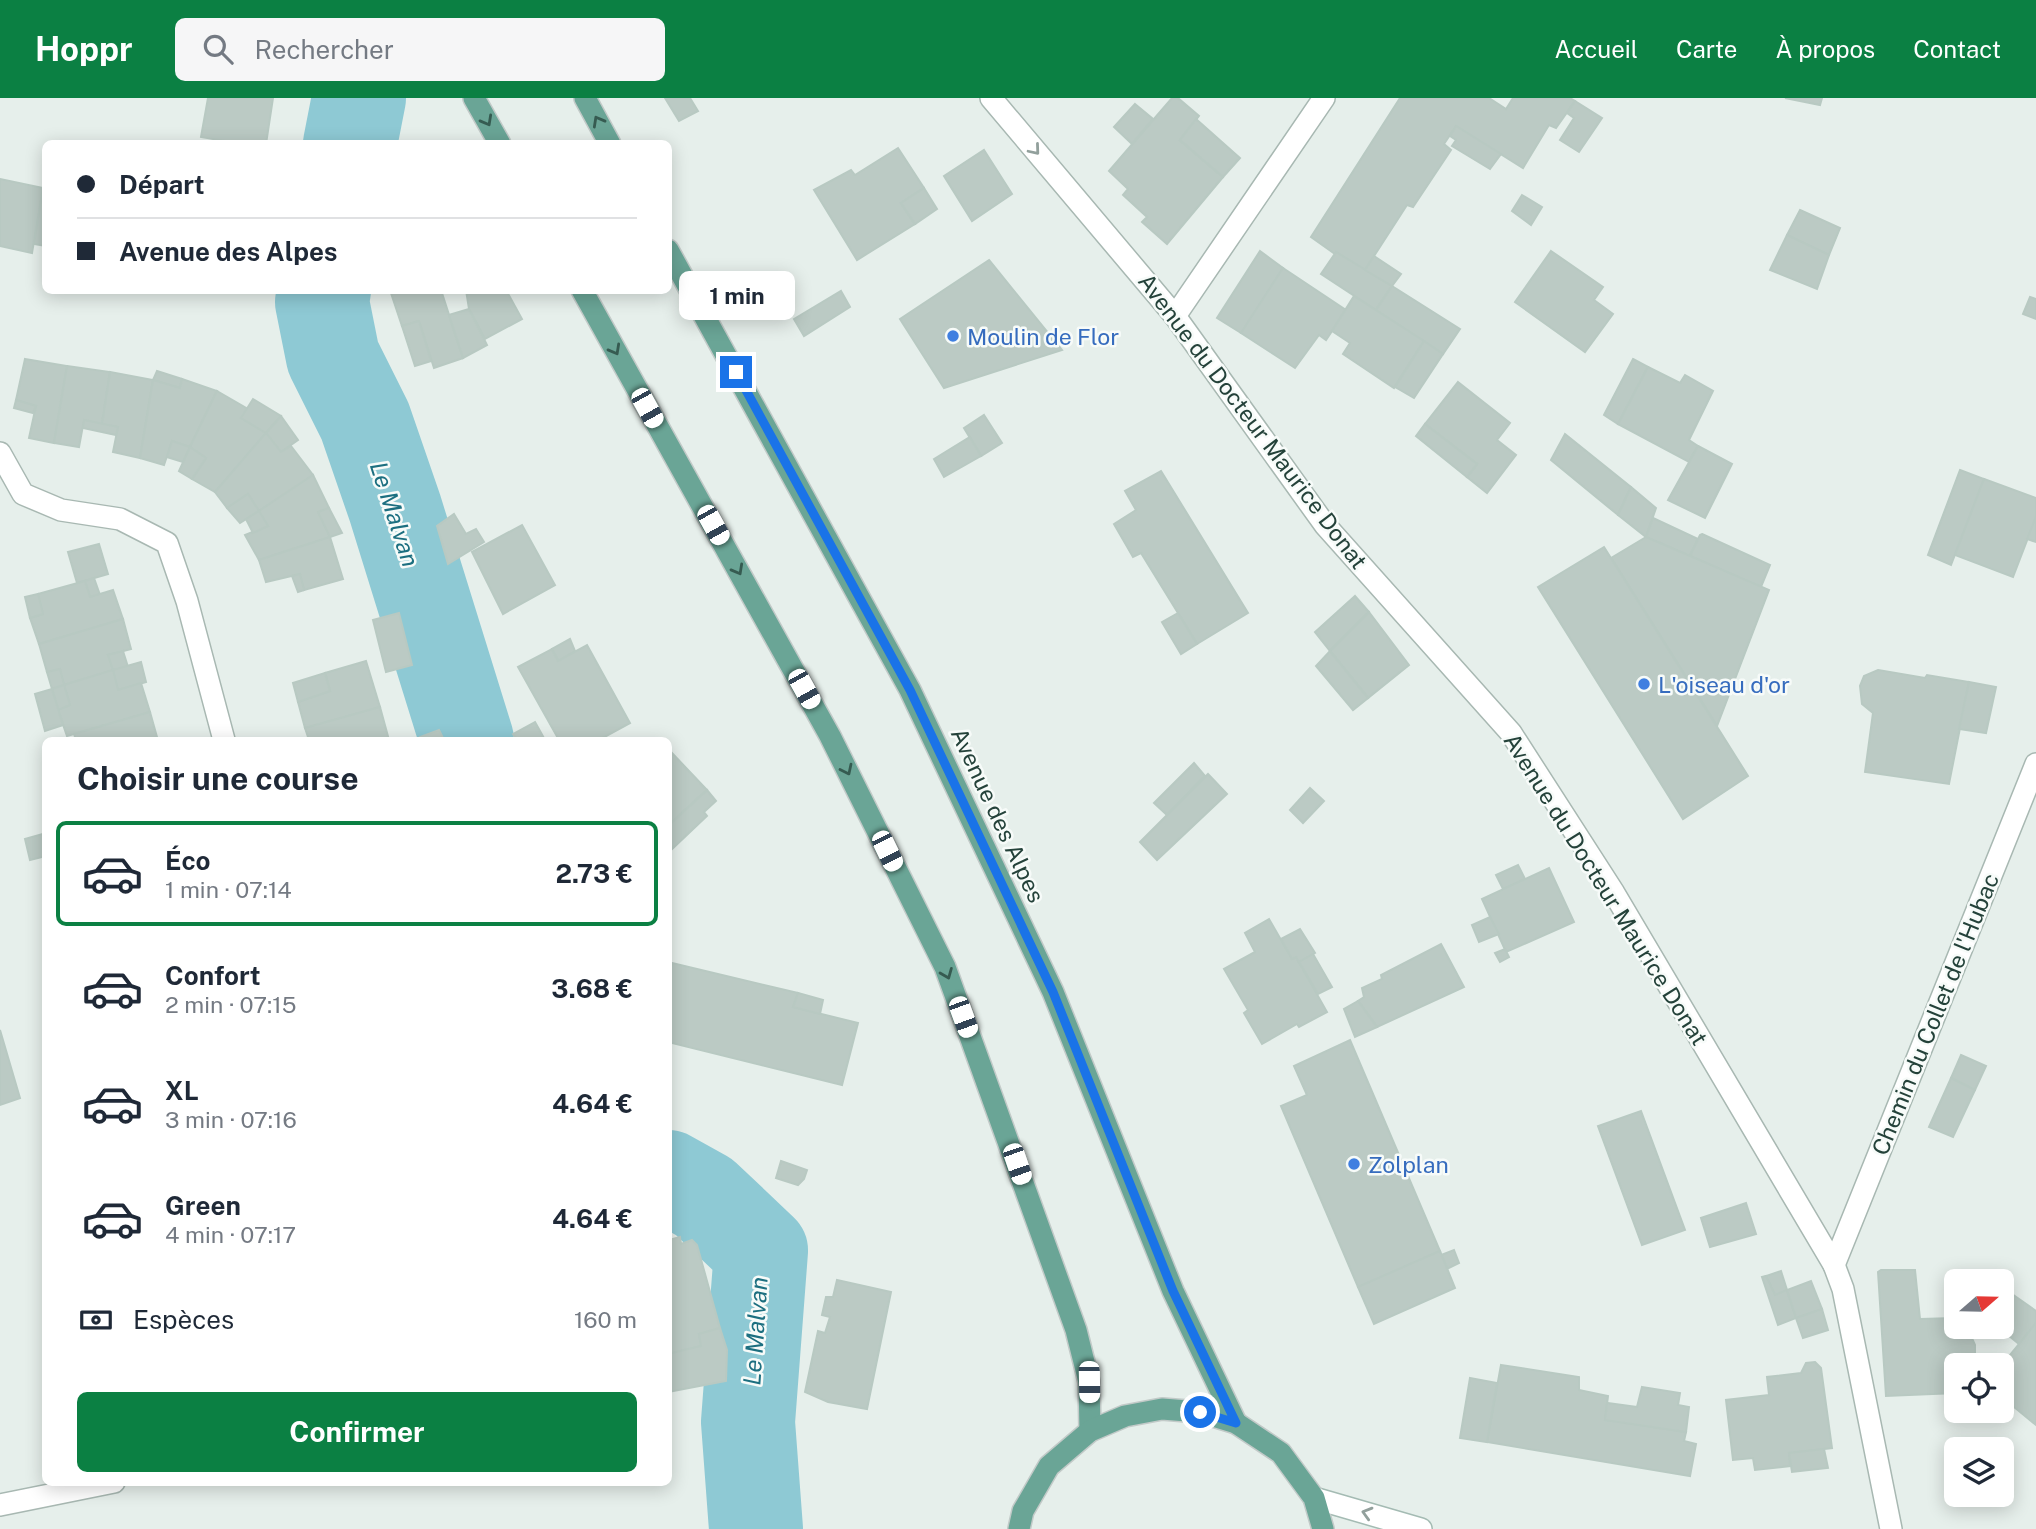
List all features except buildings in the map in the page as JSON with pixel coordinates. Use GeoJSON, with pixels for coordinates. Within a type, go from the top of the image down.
{"type":"FeatureCollection","features":[{"type":"Feature","properties":{"kind":"main road"},"geometry":{"type":"LineString","coordinates":[[474,98],[498,140]]}},
{"type":"Feature","properties":{"kind":"main road"},"geometry":{"type":"LineString","coordinates":[[585,98],[608,140]]}},
{"type":"Feature","properties":{"kind":"main road","name":"Avenue des Alpes"},"geometry":{"type":"LineString","coordinates":[[672,257],[910,690],[1053,992],[1173,1291],[1236,1423]]}},
{"type":"Feature","properties":{"kind":"main road"},"geometry":{"type":"LineString","coordinates":[[584,294],[830,736],[944,967],[1076,1330],[1089,1382],[1090,1431]]}},
{"type":"Feature","properties":{"kind":"main road"},"geometry":{"type":"LineString","coordinates":[[1019,1529],[1023,1511],[1049,1466],[1090,1431],[1125,1416],[1162,1409],[1200,1412],[1236,1423],[1282,1453],[1314,1498],[1323,1529]]}},
{"type":"Feature","properties":{"kind":"street","name":"Avenue du Docteur Maurice Donat"},"geometry":{"type":"LineString","coordinates":[[991,98],[1175,316],[1325,525],[1511,733],[1614,893],[1834,1265],[1843,1289],[1891,1529]]}},
{"type":"Feature","properties":{"kind":"street"},"geometry":{"type":"LineString","coordinates":[[1175,316],[1324,98]]}},
{"type":"Feature","properties":{"kind":"street"},"geometry":{"type":"LineString","coordinates":[[0,453],[23,494],[61,510],[120,519],[167,544],[187,601],[223,737]]}},
{"type":"Feature","properties":{"kind":"street","name":"Chemin du Collet de l'Hubac"},"geometry":{"type":"LineString","coordinates":[[1834,1265],[2036,764]]}},
{"type":"Feature","properties":{"kind":"street"},"geometry":{"type":"LineString","coordinates":[[0,1505],[94,1486]]}},
{"type":"Feature","properties":{"kind":"street"},"geometry":{"type":"LineString","coordinates":[[1314,1498],[1421,1529]]}},
{"type":"Feature","properties":{"kind":"waterway","name":"Le Malvan"},"geometry":{"type":"LineString","coordinates":[[351,140],[359,98]]}},
{"type":"Feature","properties":{"kind":"waterway","name":"Le Malvan"},"geometry":{"type":"LineString","coordinates":[[323,294],[322,302],[333,357],[365,421],[466,737]]}},
{"type":"Feature","properties":{"kind":"waterway","name":"Le Malvan"},"geometry":{"type":"LineString","coordinates":[[672,1179],[704,1197],[761,1251],[748,1422],[756,1529]]}},
{"type":"Feature","properties":{"kind":"place","name":"Moulin de Flor"},"geometry":{"type":"Point","coordinates":[953,336]}},
{"type":"Feature","properties":{"kind":"place","name":"L'oiseau d'or"},"geometry":{"type":"Point","coordinates":[1644,684]}},
{"type":"Feature","properties":{"kind":"place","name":"Zolplan"},"geometry":{"type":"Point","coordinates":[1354,1164]}},
{"type":"Feature","properties":{"kind":"route"},"geometry":{"type":"LineString","coordinates":[[736,372],[910,690],[1053,992],[1173,1291],[1236,1423],[1200,1412]]}}]}
